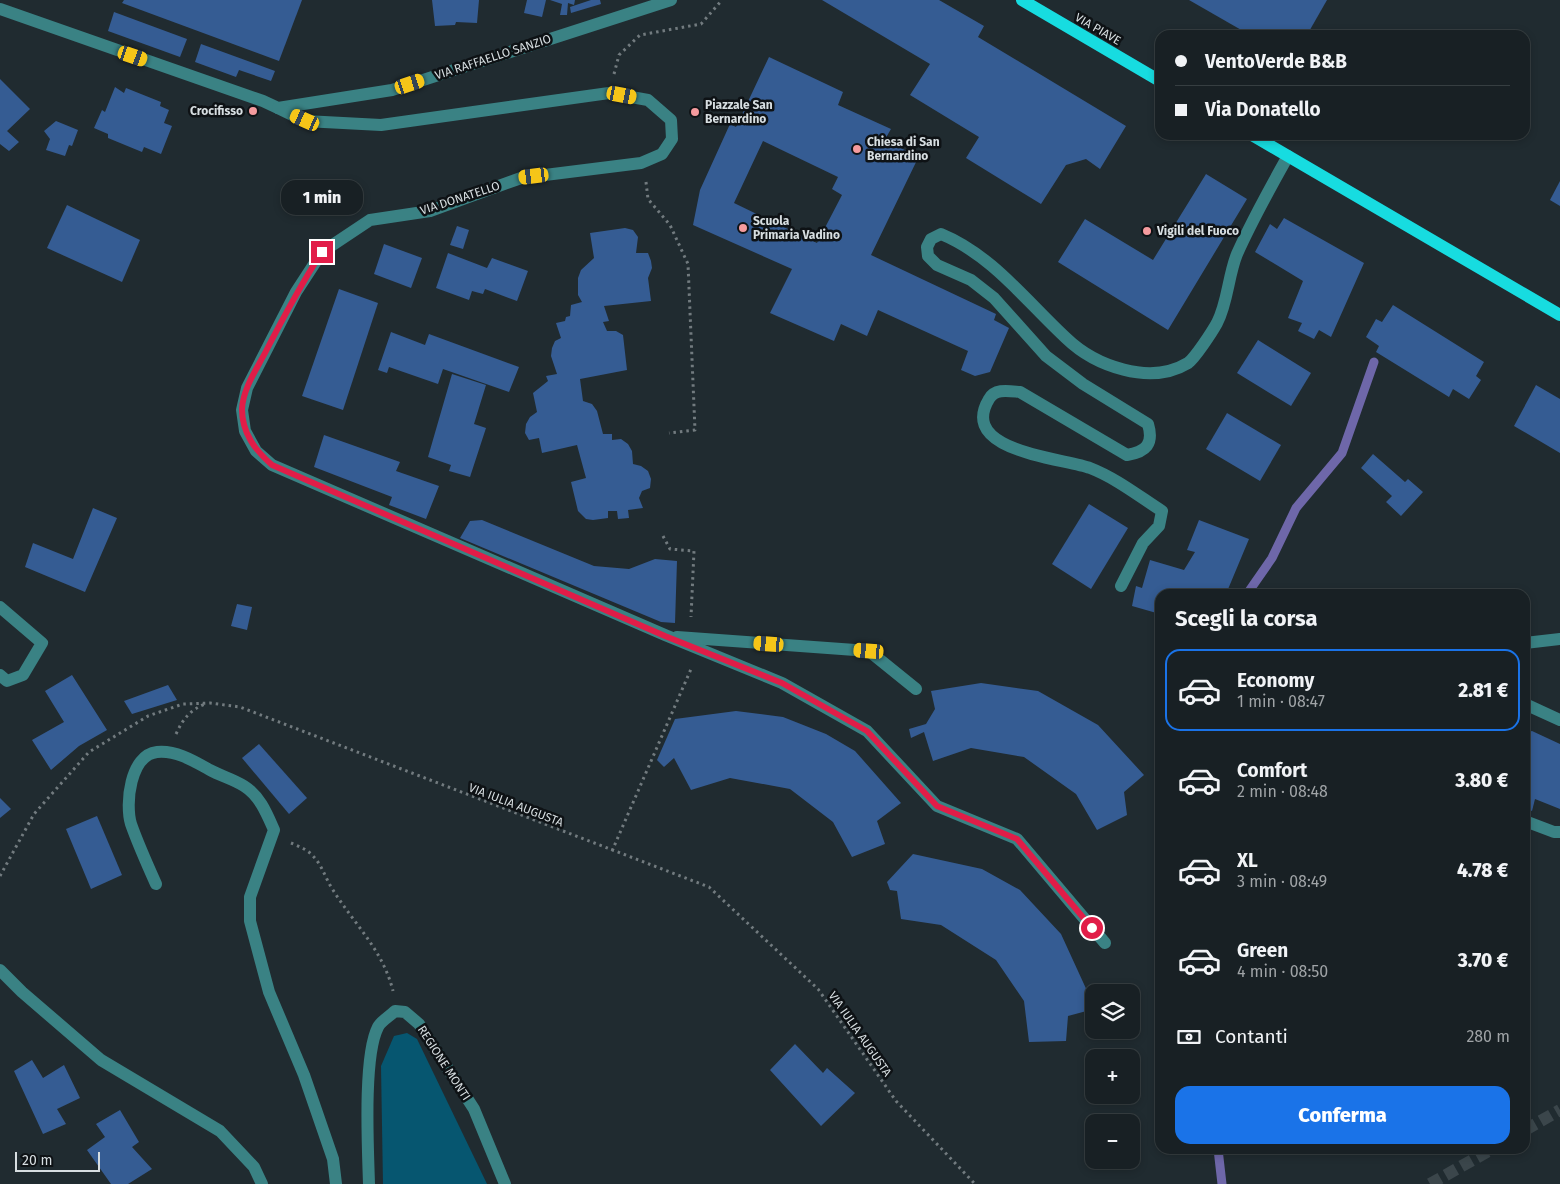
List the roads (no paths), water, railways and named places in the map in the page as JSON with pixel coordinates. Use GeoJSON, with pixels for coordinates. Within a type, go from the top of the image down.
{"type":"FeatureCollection","features":[{"type":"Feature","properties":{"kind":"main road","name":"VIA PIAVE"},"geometry":{"type":"LineString","coordinates":[[1022,0],[1155,78]]}},
{"type":"Feature","properties":{"kind":"main road"},"geometry":{"type":"LineString","coordinates":[[1261,140],[1560,316]]}},
{"type":"Feature","properties":{"kind":"street","name":"VIA RAFFAELLO SANZIO"},"geometry":{"type":"LineString","coordinates":[[278,108],[392,90],[671,0]]}},
{"type":"Feature","properties":{"kind":"street"},"geometry":{"type":"LineString","coordinates":[[0,9],[263,101],[278,108]]}},
{"type":"Feature","properties":{"kind":"street","name":"VIA DONATELLO"},"geometry":{"type":"LineString","coordinates":[[278,108],[305,120],[381,125],[609,93],[648,100],[671,120],[672,139],[662,154],[649,160],[641,163],[520,178],[430,211],[370,220],[322,252],[296,292],[247,388],[242,410],[245,431],[256,450],[272,465],[665,636],[782,683],[867,731],[937,806],[1017,839],[1105,943]]}},
{"type":"Feature","properties":{"kind":"street"},"geometry":{"type":"LineString","coordinates":[[1121,586],[1143,543],[1159,526],[1162,512],[1092,468],[1064,460],[1037,456],[1011,448],[996,439],[987,429],[984,418],[984,406],[991,395],[1002,390],[1020,392],[1127,454],[1139,453],[1148,445],[1151,433],[1148,424],[1082,384],[1046,356],[994,298],[971,280],[937,265],[928,256],[927,247],[931,239],[941,234],[955,240],[1008,278],[1045,319],[1070,342],[1090,356],[1120,367],[1148,373],[1165,373],[1189,362],[1218,322],[1236,256],[1288,156]]}},
{"type":"Feature","properties":{"kind":"street"},"geometry":{"type":"LineString","coordinates":[[0,607],[42,644],[23,675],[6,681],[0,675]]}},
{"type":"Feature","properties":{"kind":"street"},"geometry":{"type":"LineString","coordinates":[[665,636],[869,651],[916,689]]}},
{"type":"Feature","properties":{"kind":"street"},"geometry":{"type":"LineString","coordinates":[[1530,643],[1560,640]]}},
{"type":"Feature","properties":{"kind":"street"},"geometry":{"type":"LineString","coordinates":[[1530,706],[1560,720]]}},
{"type":"Feature","properties":{"kind":"street"},"geometry":{"type":"LineString","coordinates":[[156,884],[131,823],[129,790],[134,773],[142,760],[154,752],[172,752],[198,761],[246,787],[262,804],[274,830],[250,898],[250,921],[269,992],[304,1075],[333,1159],[336,1184]]}},
{"type":"Feature","properties":{"kind":"street"},"geometry":{"type":"LineString","coordinates":[[1530,823],[1554,832],[1560,832]]}},
{"type":"Feature","properties":{"kind":"street"},"geometry":{"type":"LineString","coordinates":[[0,970],[22,992],[101,1060],[220,1131],[254,1167],[262,1184]]}},
{"type":"Feature","properties":{"kind":"street","name":"REGIONE MONTI"},"geometry":{"type":"LineString","coordinates":[[369,1184],[368,1119],[372,1050],[379,1026],[395,1011],[404,1012],[419,1024],[474,1109],[505,1184]]}},
{"type":"Feature","properties":{"kind":"waterway"},"geometry":{"type":"LineString","coordinates":[[1250,589],[1272,558],[1296,508],[1342,453],[1374,362]]}},
{"type":"Feature","properties":{"kind":"waterway"},"geometry":{"type":"LineString","coordinates":[[1219,1154],[1222,1184]]}},
{"type":"Feature","properties":{"kind":"tunnel"},"geometry":{"type":"LineString","coordinates":[[1530,1127],[1560,1110]]}},
{"type":"Feature","properties":{"kind":"tunnel"},"geometry":{"type":"LineString","coordinates":[[1430,1184],[1483,1154]]}},
{"type":"Feature","properties":{"kind":"place","name":"Crocifisso"},"geometry":{"type":"Point","coordinates":[253,111]}},
{"type":"Feature","properties":{"kind":"place","name":"Piazzale San Bernardino"},"geometry":{"type":"Point","coordinates":[695,112]}},
{"type":"Feature","properties":{"kind":"place","name":"Chiesa di San Bernardino"},"geometry":{"type":"Point","coordinates":[857,149]}},
{"type":"Feature","properties":{"kind":"place","name":"Scuola Primaria Vadino"},"geometry":{"type":"Point","coordinates":[743,228]}},
{"type":"Feature","properties":{"kind":"place","name":"Vigili del Fuoco"},"geometry":{"type":"Point","coordinates":[1147,231]}}]}
